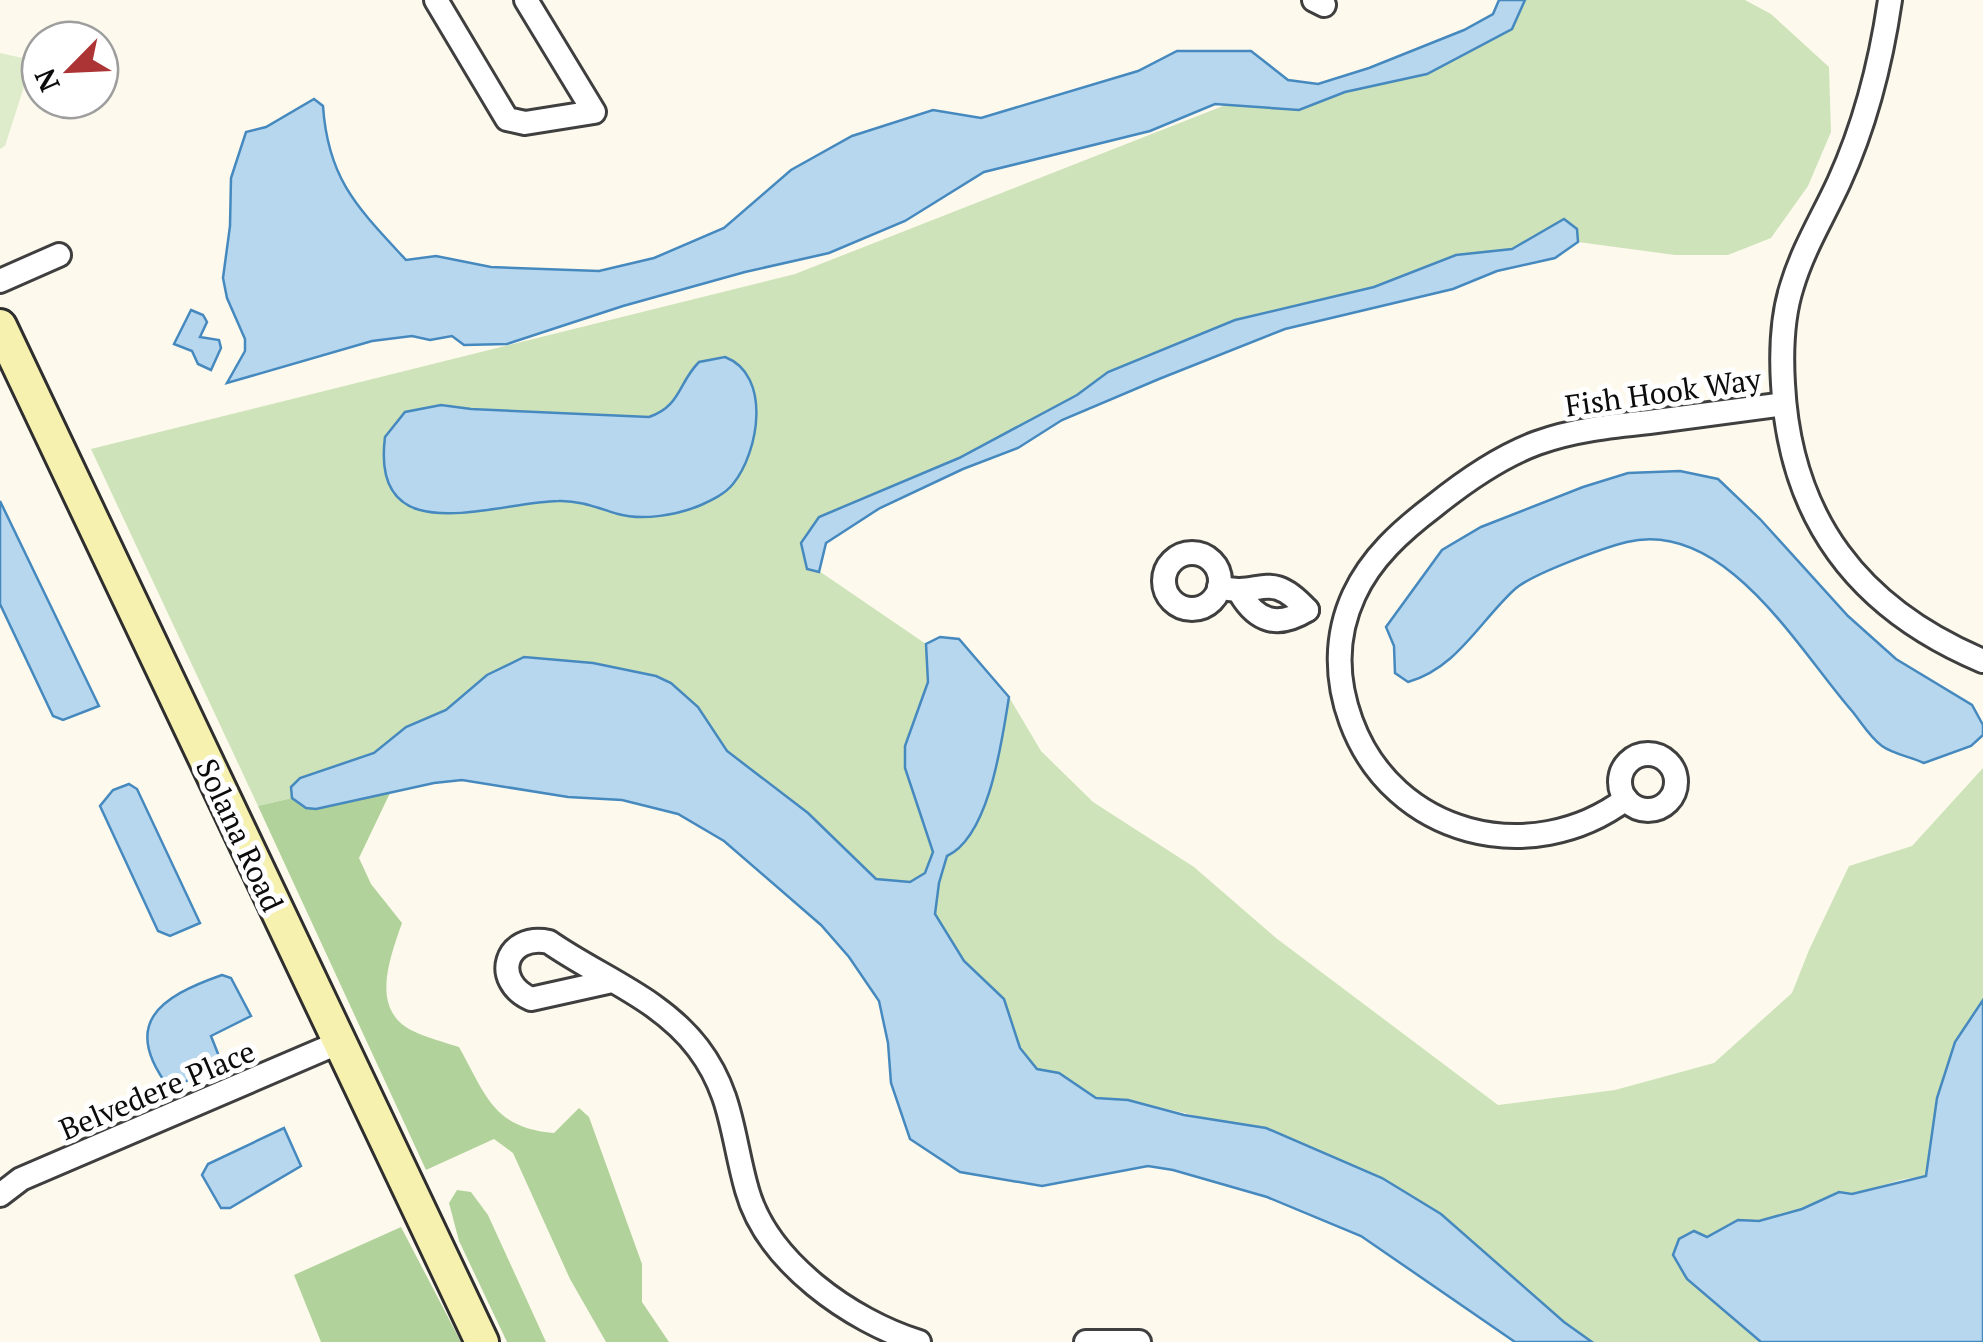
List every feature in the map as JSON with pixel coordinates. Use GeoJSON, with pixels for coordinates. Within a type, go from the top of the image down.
{"type":"FeatureCollection","features":[{"type":"Feature","properties":{"kind":"street"},"geometry":{"type":"LineString","coordinates":[[436,0],[507,119],[525,123],[594,112],[526,0]]}},
{"type":"Feature","properties":{"kind":"street"},"geometry":{"type":"LineString","coordinates":[[1890,0],[1875,78],[1858,136],[1790,290],[1782,365],[1784,404],[1798,475],[1822,526],[1860,580],[1883,604],[1917,629],[1983,661]]}},
{"type":"Feature","properties":{"kind":"street"},"geometry":{"type":"LineString","coordinates":[[0,281],[59,255]]}},
{"type":"Feature","properties":{"kind":"street","name":"Solana Road"},"geometry":{"type":"LineString","coordinates":[[0,326],[482,1342]]}},
{"type":"Feature","properties":{"kind":"street","name":"Fish Hook Way"},"geometry":{"type":"LineString","coordinates":[[1626,798],[1597,817],[1534,836],[1474,832],[1423,811],[1380,772],[1354,729],[1339,680],[1345,618],[1367,570],[1386,548],[1445,497],[1494,463],[1536,443],[1580,430],[1784,404]]}},
{"type":"Feature","properties":{"kind":"street"},"geometry":{"type":"LineString","coordinates":[[1307,610],[1287,620],[1271,622],[1229,590],[1274,586],[1296,598],[1307,610],[1345,618]]}},
{"type":"Feature","properties":{"kind":"street"},"geometry":{"type":"LineString","coordinates":[[612,981],[672,1019],[713,1071],[736,1127],[749,1196],[762,1224],[782,1252],[837,1302],[866,1321],[919,1342]]}},
{"type":"Feature","properties":{"kind":"street","name":"Belvedere Place"},"geometry":{"type":"LineString","coordinates":[[0,1194],[21,1179],[338,1043]]}},
{"type":"Feature","properties":{"kind":"street"},"geometry":{"type":"LineString","coordinates":[[1086,1342],[1139,1342]]}},
{"type":"Feature","properties":{"kind":"green space"},"geometry":{"type":"Polygon","coordinates":[[[1499,0],[1745,0],[1771,14],[1829,67],[1831,132],[1808,186],[1771,238],[1728,255],[1675,255],[1578,242],[1555,258],[1497,271],[1453,289],[1284,329],[1062,420],[1018,448],[880,508],[826,543],[819,571],[926,644],[940,637],[959,639],[1009,697],[1041,751],[1093,802],[1194,867],[1276,938],[1498,1105],[1615,1090],[1714,1063],[1792,993],[1849,866],[1912,846],[1983,768],[1983,1000],[1955,1042],[1937,1098],[1926,1176],[1852,1194],[1839,1192],[1802,1209],[1759,1221],[1738,1220],[1707,1238],[1749,1329],[1761,1342],[1592,1342],[1441,1214],[1223,1122],[1128,1100],[1096,1098],[1059,1073],[1037,1069],[1020,1048],[1004,999],[964,961],[935,914],[876,879],[808,813],[727,751],[671,683],[657,676],[524,657],[487,675],[446,710],[406,727],[374,753],[300,778],[292,787],[292,798],[258,806],[91,449],[795,274],[1289,80],[1318,84],[1369,68],[1464,30],[1493,14],[1499,0]]]}},
{"type":"Feature","properties":{"kind":"green space"},"geometry":{"type":"Polygon","coordinates":[[[0,53],[20,57],[20,99],[5,146],[0,149],[0,53]]]}},
{"type":"Feature","properties":{"kind":"green space"},"geometry":{"type":"Polygon","coordinates":[[[390,793],[359,858],[371,884],[402,923],[386,982],[391,1010],[399,1022],[413,1031],[459,1047],[494,1106],[517,1124],[554,1133],[579,1108],[589,1117],[642,1264],[642,1302],[669,1342],[606,1342],[570,1279],[513,1153],[494,1139],[426,1170],[258,806],[292,798],[306,808],[316,809],[390,793]]]}},
{"type":"Feature","properties":{"kind":"green space"},"geometry":{"type":"Polygon","coordinates":[[[457,1190],[471,1192],[488,1215],[546,1342],[507,1342],[459,1241],[449,1203],[457,1190]]]}},
{"type":"Feature","properties":{"kind":"green space"},"geometry":{"type":"Polygon","coordinates":[[[401,1227],[461,1342],[321,1342],[294,1275],[401,1227]]]}},
{"type":"Feature","properties":{"kind":"water"},"geometry":{"type":"Polygon","coordinates":[[[1499,0],[1525,0],[1512,29],[1427,74],[1345,92],[1299,110],[1215,104],[1150,131],[984,172],[905,221],[829,253],[623,306],[507,344],[464,345],[452,336],[372,341],[227,383],[245,351],[245,339],[227,298],[223,278],[231,178],[246,132],[266,127],[314,99],[323,106],[331,154],[348,191],[406,260],[436,256],[491,267],[599,271],[654,258],[724,228],[791,170],[852,136],[933,110],[981,118],[1138,71],[1177,51],[1251,51],[1288,80],[1318,84],[1464,30],[1493,14],[1499,0]]]}},
{"type":"Feature","properties":{"kind":"water"},"geometry":{"type":"Polygon","coordinates":[[[1564,219],[1577,229],[1578,242],[1555,258],[1497,271],[1453,289],[1285,329],[1159,379],[1062,420],[1018,448],[880,508],[826,543],[819,572],[807,569],[801,543],[819,517],[959,458],[1077,395],[1108,372],[1235,320],[1374,287],[1456,255],[1512,249],[1564,219]]]}},
{"type":"Feature","properties":{"kind":"water"},"geometry":{"type":"Polygon","coordinates":[[[191,310],[203,315],[207,322],[200,337],[219,340],[221,348],[211,370],[198,364],[192,351],[174,344],[191,310]]]}},
{"type":"Feature","properties":{"kind":"water"},"geometry":{"type":"Polygon","coordinates":[[[725,357],[740,366],[750,380],[755,397],[754,434],[733,484],[692,509],[638,517],[558,501],[442,513],[416,509],[397,497],[386,473],[385,437],[405,412],[441,405],[649,417],[667,407],[699,362],[725,357]]]}},
{"type":"Feature","properties":{"kind":"water"},"geometry":{"type":"Polygon","coordinates":[[[1680,471],[1718,479],[1848,616],[1896,659],[1972,705],[1983,725],[1983,735],[1971,746],[1924,763],[1886,749],[1756,595],[1727,569],[1696,550],[1663,540],[1616,545],[1536,576],[1515,589],[1440,666],[1408,682],[1395,673],[1394,646],[1386,627],[1442,550],[1481,527],[1583,487],[1628,473],[1680,471]]]}},
{"type":"Feature","properties":{"kind":"water"},"geometry":{"type":"Polygon","coordinates":[[[0,501],[99,706],[63,720],[53,716],[0,604],[0,501]]]}},
{"type":"Feature","properties":{"kind":"water"},"geometry":{"type":"Polygon","coordinates":[[[940,637],[959,639],[1009,697],[992,785],[974,829],[947,856],[935,914],[964,961],[1004,999],[1020,1048],[1037,1069],[1059,1073],[1096,1098],[1128,1100],[1184,1115],[1266,1128],[1382,1178],[1441,1214],[1592,1342],[1515,1342],[1361,1236],[1267,1197],[1173,1170],[1148,1166],[1042,1186],[960,1172],[910,1139],[891,1083],[879,1001],[849,957],[821,925],[724,841],[678,814],[622,800],[568,797],[462,780],[316,809],[306,808],[292,798],[291,787],[300,778],[374,753],[406,727],[446,710],[487,675],[524,657],[593,663],[656,676],[671,683],[698,707],[727,751],[808,813],[876,879],[910,882],[925,873],[933,852],[905,768],[905,746],[928,682],[926,644],[940,637]]]}},
{"type":"Feature","properties":{"kind":"water"},"geometry":{"type":"Polygon","coordinates":[[[129,784],[137,789],[200,923],[170,936],[158,931],[100,806],[113,790],[129,784]]]}},
{"type":"Feature","properties":{"kind":"water"},"geometry":{"type":"Polygon","coordinates":[[[222,975],[231,978],[251,1016],[211,1036],[222,1064],[170,1089],[148,1047],[148,1030],[154,1016],[180,993],[222,975]]]}},
{"type":"Feature","properties":{"kind":"water"},"geometry":{"type":"Polygon","coordinates":[[[1983,1000],[1983,1342],[1761,1342],[1687,1279],[1673,1255],[1679,1239],[1694,1231],[1707,1237],[1738,1220],[1759,1221],[1802,1209],[1839,1192],[1852,1194],[1926,1176],[1937,1098],[1955,1042],[1983,1000]]]}},
{"type":"Feature","properties":{"kind":"water"},"geometry":{"type":"Polygon","coordinates":[[[284,1128],[301,1166],[230,1208],[221,1208],[202,1175],[208,1164],[284,1128]]]}}]}
